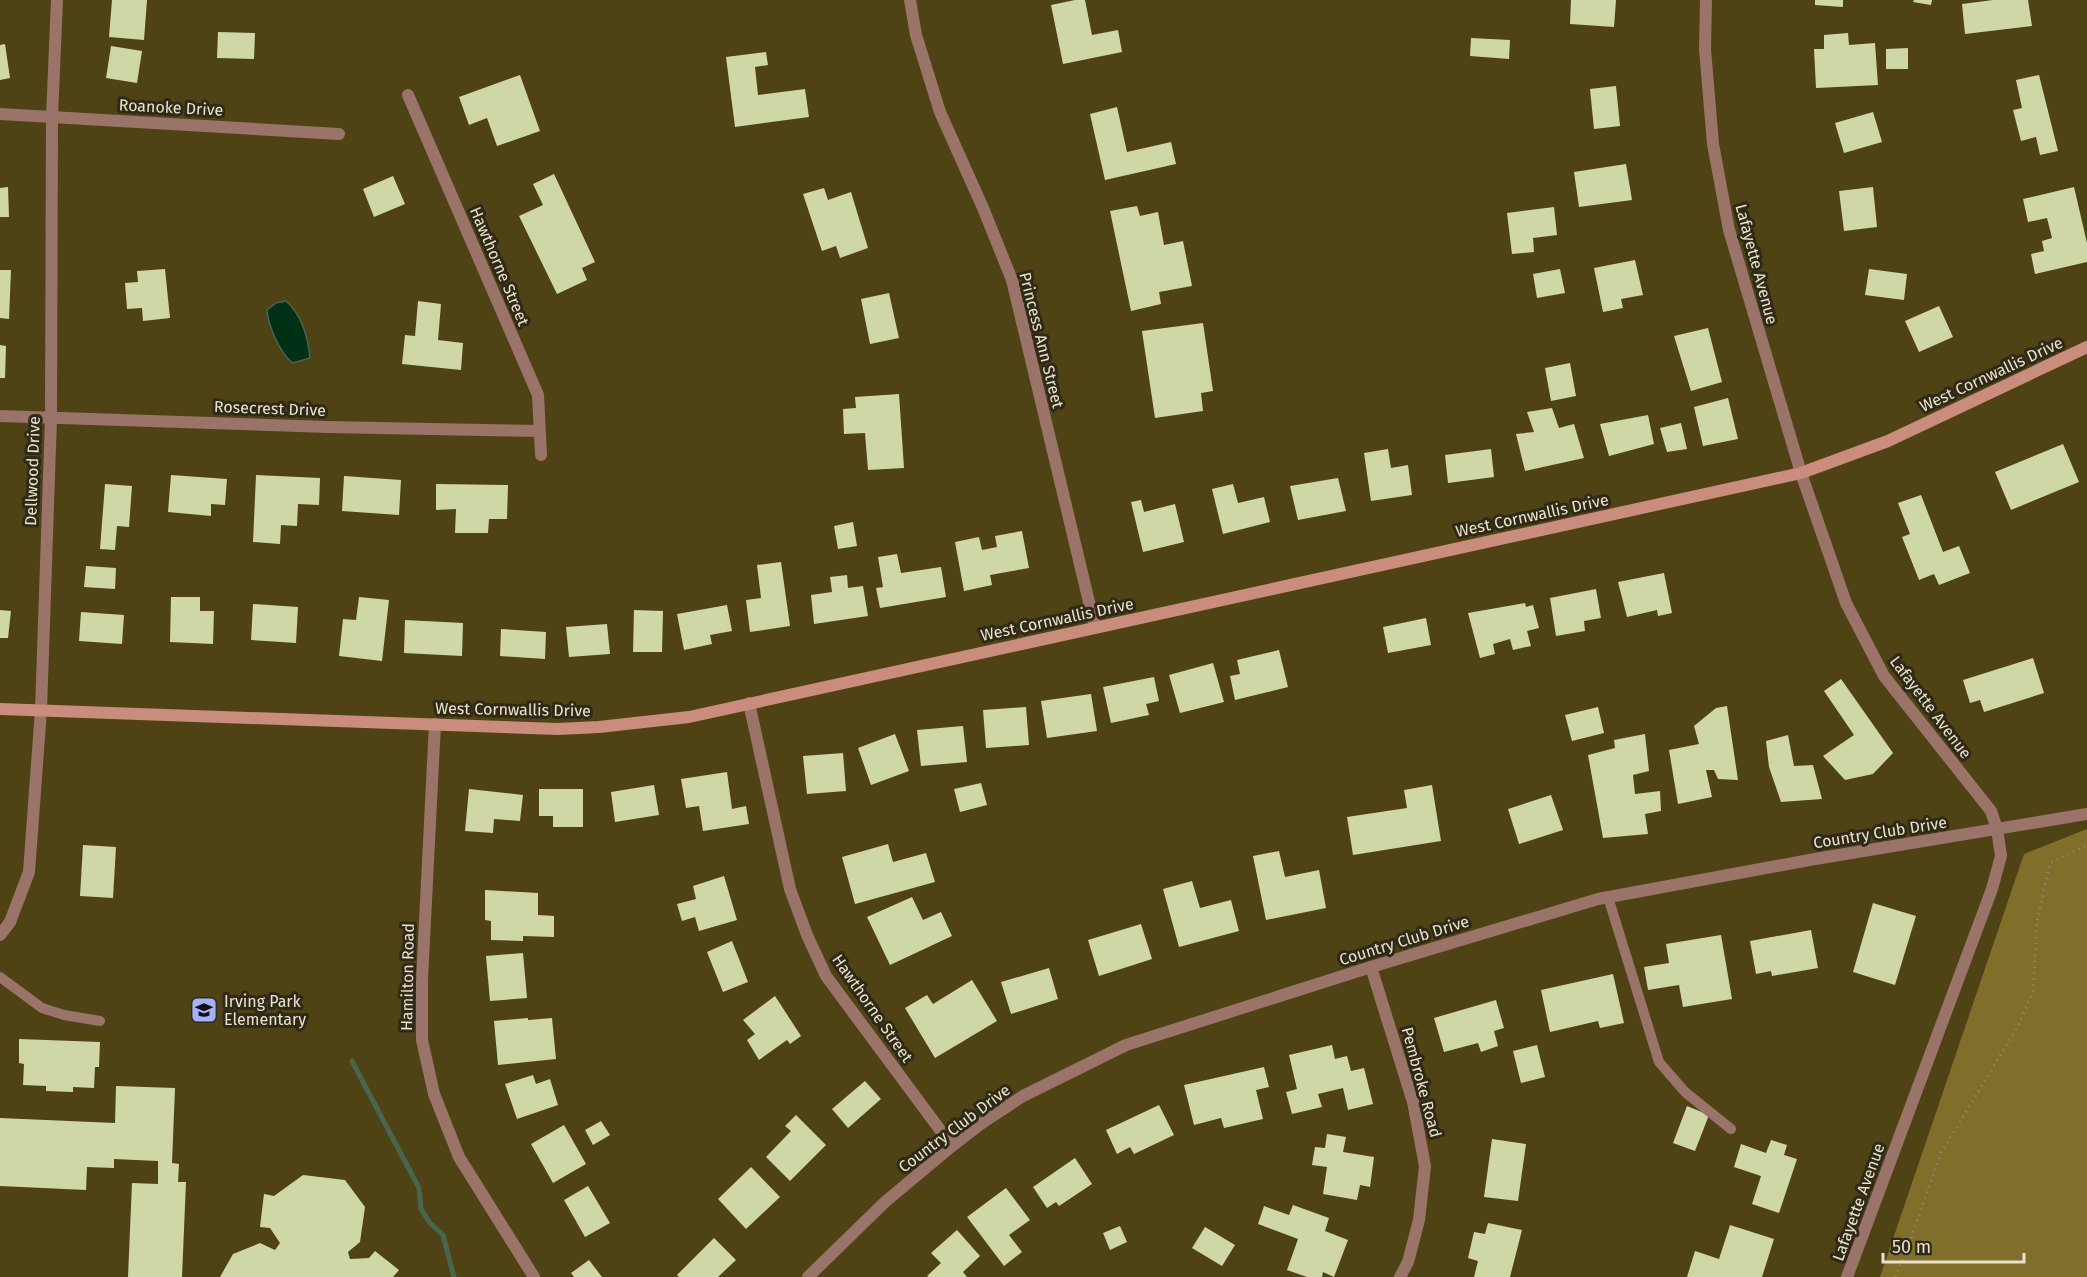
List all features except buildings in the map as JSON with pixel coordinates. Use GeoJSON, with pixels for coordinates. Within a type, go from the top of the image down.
{"type":"FeatureCollection","features":[{"type":"Feature","properties":{"kind":"street","name":"Dellwood Drive"},"geometry":{"type":"LineString","coordinates":[[0,935],[10,922],[28,872],[41,710],[51,418],[52,116],[57,0]]}},
{"type":"Feature","properties":{"kind":"street","name":"Princess Ann Street"},"geometry":{"type":"LineString","coordinates":[[910,0],[916,35],[940,112],[1012,280],[1095,627]]}},
{"type":"Feature","properties":{"kind":"street","name":"Lafayette Avenue"},"geometry":{"type":"LineString","coordinates":[[1706,0],[1705,49],[1713,144],[1729,230],[1802,473],[1846,603],[1884,676],[1991,811],[2001,856],[1992,889],[1847,1277]]}},
{"type":"Feature","properties":{"kind":"street","name":"Hawthorne Street"},"geometry":{"type":"LineString","coordinates":[[408,95],[538,395],[541,455]]}},
{"type":"Feature","properties":{"kind":"street","name":"Roanoke Drive"},"geometry":{"type":"LineString","coordinates":[[0,114],[339,134]]}},
{"type":"Feature","properties":{"kind":"street","name":"West Cornwallis Drive"},"geometry":{"type":"LineString","coordinates":[[0,709],[558,729],[599,728],[689,717],[1802,473],[1888,441],[2087,347]]}},
{"type":"Feature","properties":{"kind":"street","name":"Rosecrest Drive"},"geometry":{"type":"LineString","coordinates":[[0,416],[327,427],[539,431]]}},
{"type":"Feature","properties":{"kind":"street","name":"Hawthorne Street"},"geometry":{"type":"LineString","coordinates":[[749,703],[790,889],[807,935],[826,976],[951,1146]]}},
{"type":"Feature","properties":{"kind":"street","name":"Hamilton Road"},"geometry":{"type":"LineString","coordinates":[[435,724],[422,980],[422,1040],[434,1094],[459,1157],[534,1277]]}},
{"type":"Feature","properties":{"kind":"street","name":"Country Club Drive"},"geometry":{"type":"LineString","coordinates":[[808,1277],[885,1202],[951,1146],[1023,1096],[1126,1045],[1371,967],[1608,897],[1815,859],[2087,814]]}},
{"type":"Feature","properties":{"kind":"street","name":"Pembroke Road"},"geometry":{"type":"LineString","coordinates":[[1371,967],[1413,1102],[1425,1166],[1419,1220],[1408,1262],[1400,1277]]}},
{"type":"Feature","properties":{"kind":"lane"},"geometry":{"type":"LineString","coordinates":[[1608,897],[1659,1062],[1684,1092],[1731,1129]]}},
{"type":"Feature","properties":{"kind":"lane"},"geometry":{"type":"LineString","coordinates":[[0,977],[42,1008],[63,1015],[100,1021]]}},
{"type":"Feature","properties":{"kind":"path"},"geometry":{"type":"LineString","coordinates":[[1895,1277],[1941,1153],[2017,1028],[2033,992],[2037,921],[2050,863],[2087,845]]}},
{"type":"Feature","properties":{"kind":"shaded area"},"geometry":{"type":"Polygon","coordinates":[[[286,301],[296,313],[303,327],[310,358],[293,363],[276,339],[267,310],[276,303],[286,301]]]}},
{"type":"Feature","properties":{"kind":"shaded area"},"geometry":{"type":"Polygon","coordinates":[[[2087,829],[2087,1277],[1880,1277],[2024,854],[2087,829]]]}},
{"type":"Feature","properties":{"kind":"waterway"},"geometry":{"type":"LineString","coordinates":[[352,1061],[419,1188],[421,1209],[430,1223],[443,1235],[454,1277]]}},
{"type":"Feature","properties":{"kind":"place","name":"Irving Park Elementary"},"geometry":{"type":"Point","coordinates":[204,1010]}}]}
